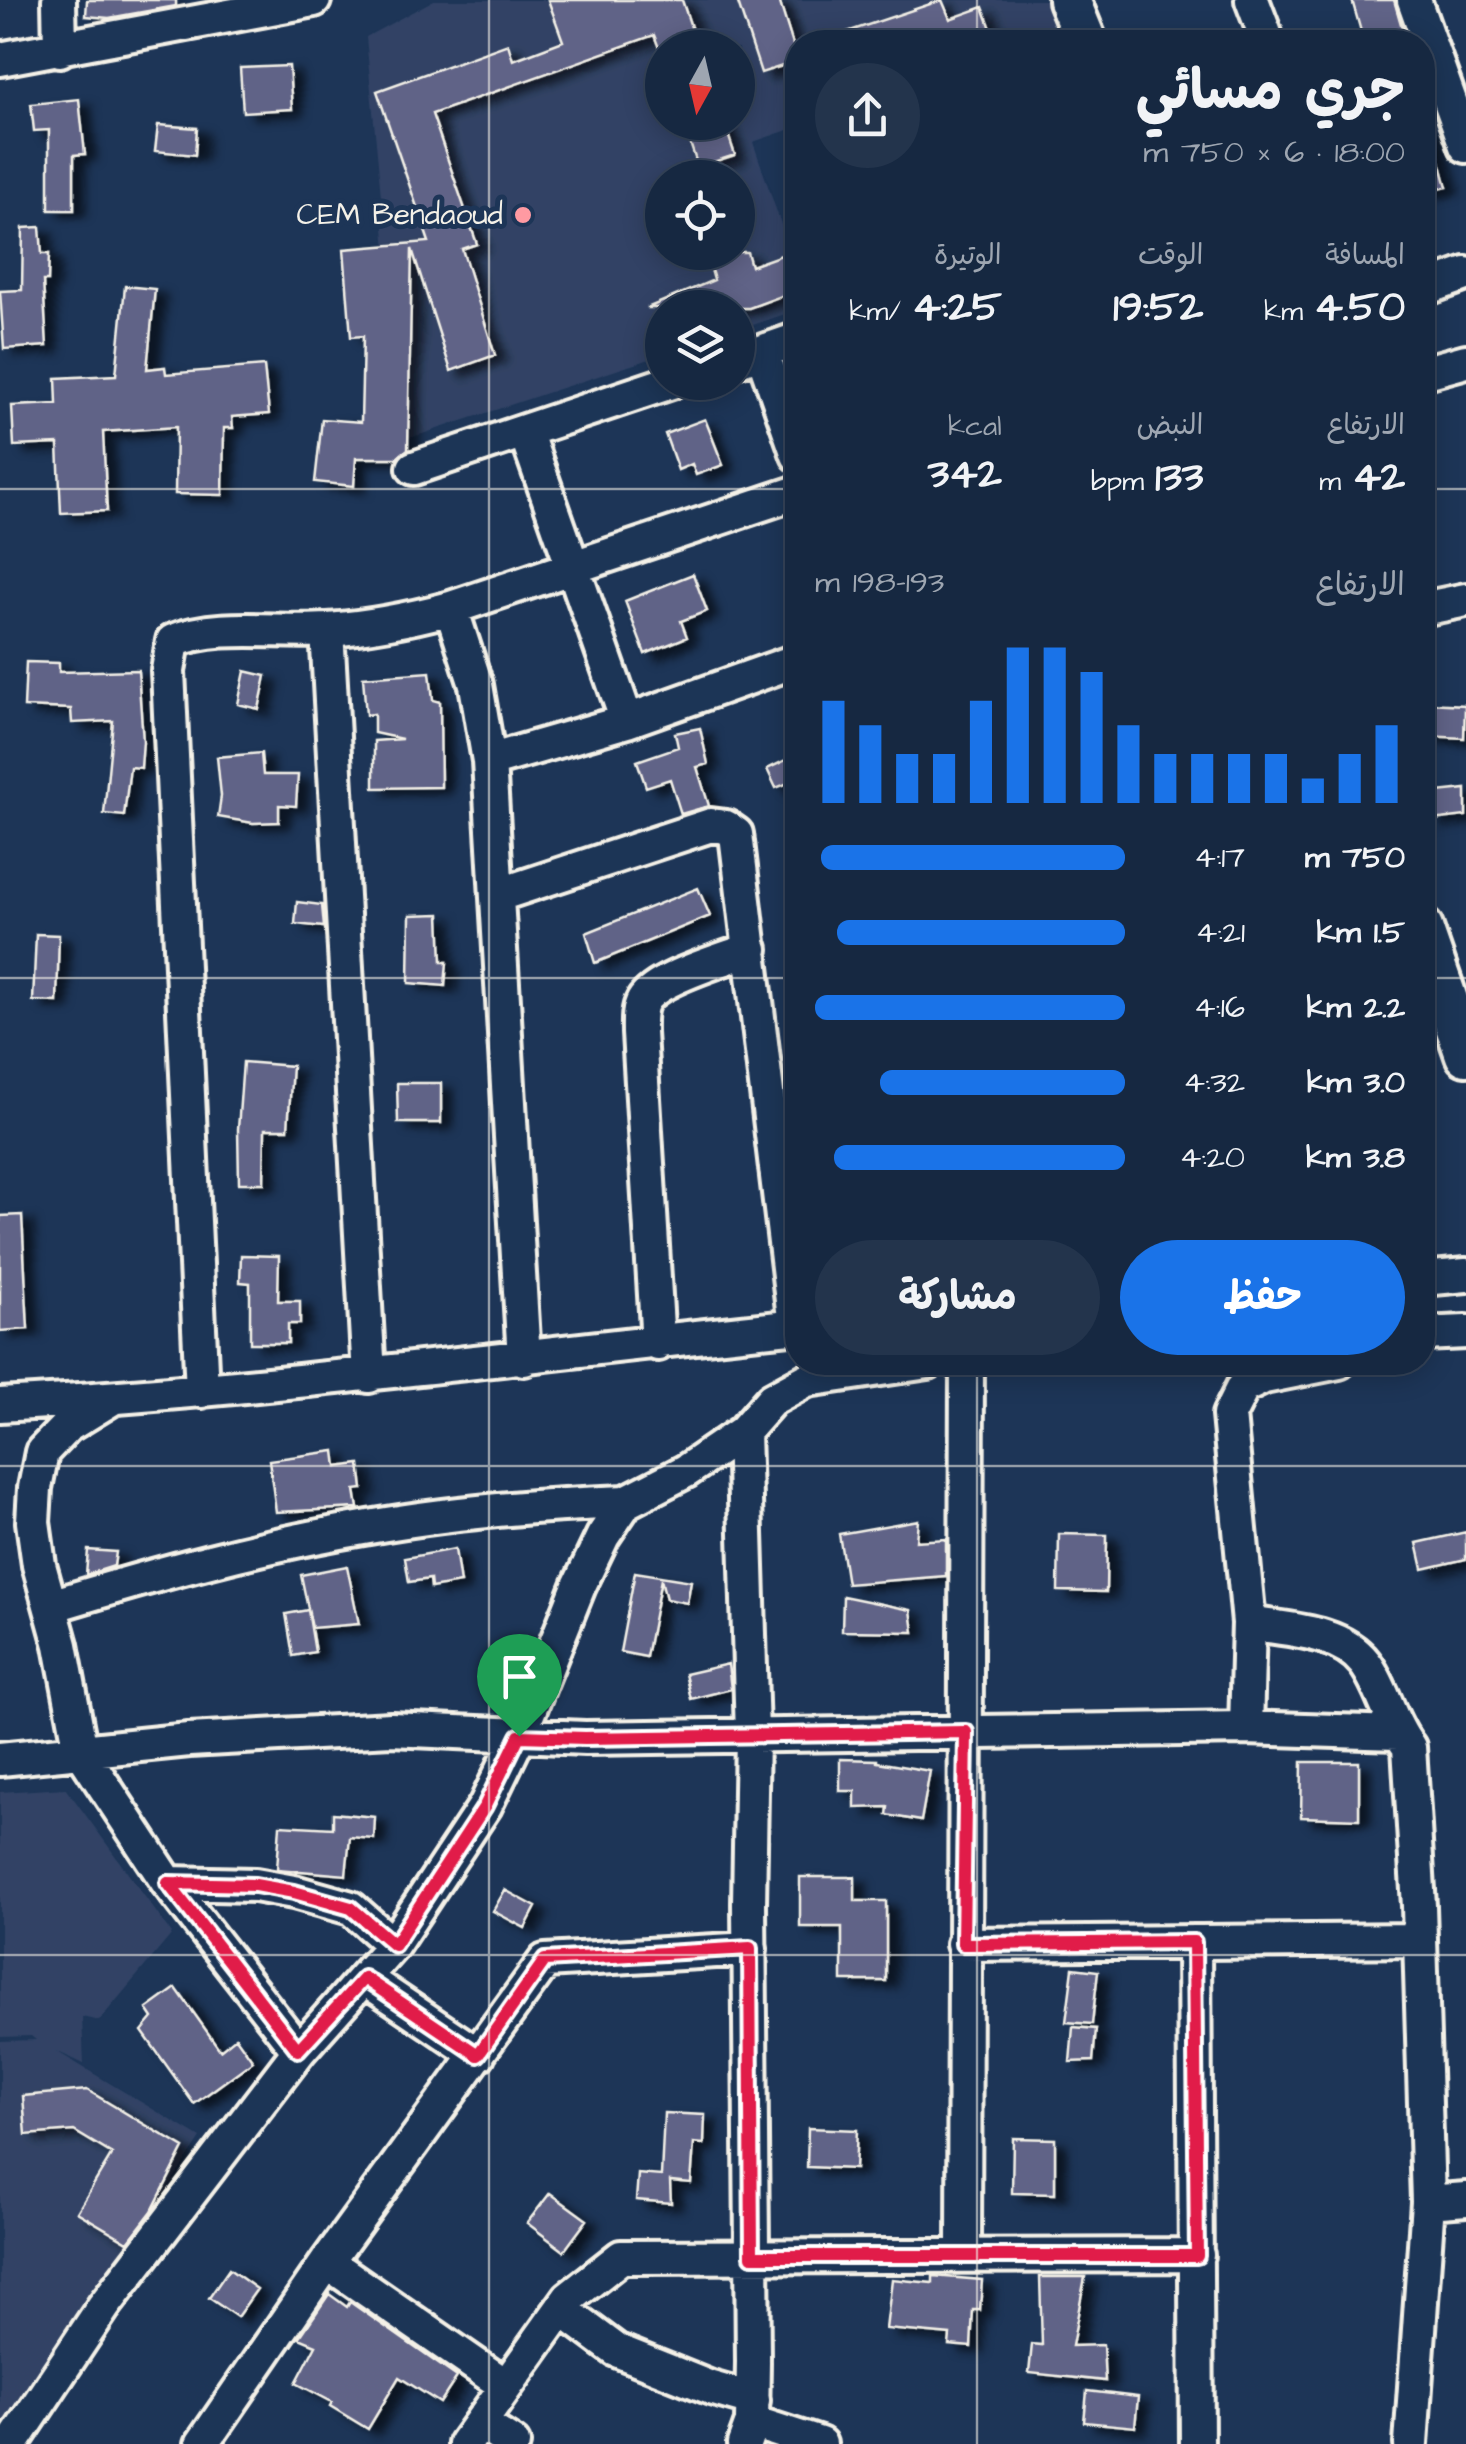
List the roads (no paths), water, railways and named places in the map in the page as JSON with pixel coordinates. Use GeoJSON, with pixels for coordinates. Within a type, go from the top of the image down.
{"type":"FeatureCollection","features":[{"type":"Feature","properties":{"kind":"street"},"geometry":{"type":"LineString","coordinates":[[59,0],[60,50]]}},
{"type":"Feature","properties":{"kind":"street"},"geometry":{"type":"LineString","coordinates":[[0,59],[314,0]]}},
{"type":"Feature","properties":{"kind":"street"},"geometry":{"type":"LineString","coordinates":[[1069,0],[1081,30]]}},
{"type":"Feature","properties":{"kind":"street"},"geometry":{"type":"LineString","coordinates":[[1252,0],[1263,30]]}},
{"type":"Feature","properties":{"kind":"street"},"geometry":{"type":"LineString","coordinates":[[1414,0],[1425,30]]}},
{"type":"Feature","properties":{"kind":"street"},"geometry":{"type":"LineString","coordinates":[[1435,59],[1466,146]]}},
{"type":"Feature","properties":{"kind":"street"},"geometry":{"type":"LineString","coordinates":[[1435,285],[1466,274]]}},
{"type":"Feature","properties":{"kind":"street"},"geometry":{"type":"LineString","coordinates":[[755,354],[785,344]]}},
{"type":"Feature","properties":{"kind":"street"},"geometry":{"type":"LineString","coordinates":[[1435,369],[1466,361]]}},
{"type":"Feature","properties":{"kind":"street"},"geometry":{"type":"LineString","coordinates":[[755,366],[785,428]]}},
{"type":"Feature","properties":{"kind":"street"},"geometry":{"type":"LineString","coordinates":[[414,468],[645,391]]}},
{"type":"Feature","properties":{"kind":"street"},"geometry":{"type":"LineString","coordinates":[[525,432],[627,721]]}},
{"type":"Feature","properties":{"kind":"street"},"geometry":{"type":"LineString","coordinates":[[202,1391],[168,656],[173,641],[188,634],[328,630],[401,622],[785,496]]}},
{"type":"Feature","properties":{"kind":"street"},"geometry":{"type":"LineString","coordinates":[[1435,606],[1466,600]]}},
{"type":"Feature","properties":{"kind":"street"},"geometry":{"type":"LineString","coordinates":[[451,608],[476,685],[490,761],[524,1359]]}},
{"type":"Feature","properties":{"kind":"street"},"geometry":{"type":"LineString","coordinates":[[328,630],[369,1376]]}},
{"type":"Feature","properties":{"kind":"street"},"geometry":{"type":"LineString","coordinates":[[490,761],[627,721],[785,665]]}},
{"type":"Feature","properties":{"kind":"street"},"geometry":{"type":"LineString","coordinates":[[498,895],[712,824],[726,826],[736,834],[785,1234]]}},
{"type":"Feature","properties":{"kind":"street"},"geometry":{"type":"LineString","coordinates":[[658,1344],[639,1033],[642,1006],[652,992],[678,978],[751,950]]}},
{"type":"Feature","properties":{"kind":"street"},"geometry":{"type":"LineString","coordinates":[[1435,966],[1466,1055]]}},
{"type":"Feature","properties":{"kind":"street"},"geometry":{"type":"LineString","coordinates":[[1435,1278],[1466,1275]]}},
{"type":"Feature","properties":{"kind":"street"},"geometry":{"type":"LineString","coordinates":[[0,1405],[369,1376],[785,1327]]}},
{"type":"Feature","properties":{"kind":"street"},"geometry":{"type":"LineString","coordinates":[[1435,1333],[1466,1332]]}},
{"type":"Feature","properties":{"kind":"street"},"geometry":{"type":"LineString","coordinates":[[51,1606],[235,1554],[371,1526],[570,1504],[626,1502],[686,1471],[743,1432],[772,1399],[807,1380],[841,1375]]}},
{"type":"Feature","properties":{"kind":"street"},"geometry":{"type":"LineString","coordinates":[[964,2255],[967,1375]]}},
{"type":"Feature","properties":{"kind":"street"},"geometry":{"type":"LineString","coordinates":[[1246,1728],[1248,1623],[1230,1415],[1243,1387],[1269,1375]]}},
{"type":"Feature","properties":{"kind":"street"},"geometry":{"type":"LineString","coordinates":[[111,1399],[67,1426],[42,1452],[35,1488],[33,1522],[39,1565],[81,1751],[168,1883],[298,2050]]}},
{"type":"Feature","properties":{"kind":"street"},"geometry":{"type":"LineString","coordinates":[[743,1432],[752,1735],[750,2422]]}},
{"type":"Feature","properties":{"kind":"street"},"geometry":{"type":"LineString","coordinates":[[12,2444],[104,2306],[298,2050],[394,1945],[485,1806],[519,1736],[579,1586],[603,1536],[626,1502]]}},
{"type":"Feature","properties":{"kind":"street"},"geometry":{"type":"LineString","coordinates":[[1248,1623],[1330,1638],[1365,1662],[1408,1746],[1420,1940],[1428,2202],[1411,2444]]}},
{"type":"Feature","properties":{"kind":"street"},"geometry":{"type":"LineString","coordinates":[[0,1758],[188,1740],[391,1729],[519,1736],[1246,1728],[1398,1732]]}},
{"type":"Feature","properties":{"kind":"street"},"geometry":{"type":"LineString","coordinates":[[168,1883],[255,1885],[294,1892],[351,1908],[394,1945]]}},
{"type":"Feature","properties":{"kind":"street"},"geometry":{"type":"LineString","coordinates":[[963,1944],[1420,1940]]}},
{"type":"Feature","properties":{"kind":"street"},"geometry":{"type":"LineString","coordinates":[[1194,1942],[1197,2444]]}},
{"type":"Feature","properties":{"kind":"street"},"geometry":{"type":"LineString","coordinates":[[202,2444],[327,2262],[545,1960],[750,1948]]}},
{"type":"Feature","properties":{"kind":"street"},"geometry":{"type":"LineString","coordinates":[[364,1978],[478,2055]]}},
{"type":"Feature","properties":{"kind":"street"},"geometry":{"type":"LineString","coordinates":[[1428,2202],[1466,2199]]}},
{"type":"Feature","properties":{"kind":"street"},"geometry":{"type":"LineString","coordinates":[[513,2444],[473,2434],[569,2298],[622,2257],[1197,2256]]}},
{"type":"Feature","properties":{"kind":"street"},"geometry":{"type":"LineString","coordinates":[[327,2262],[506,2386]]}},
{"type":"Feature","properties":{"kind":"street"},"geometry":{"type":"LineString","coordinates":[[561,2309],[616,2350],[710,2388],[750,2422],[820,2444]]}},
{"type":"Feature","properties":{"kind":"place","name":"CEM Bendaoud"},"geometry":{"type":"Point","coordinates":[523,215]}}]}
